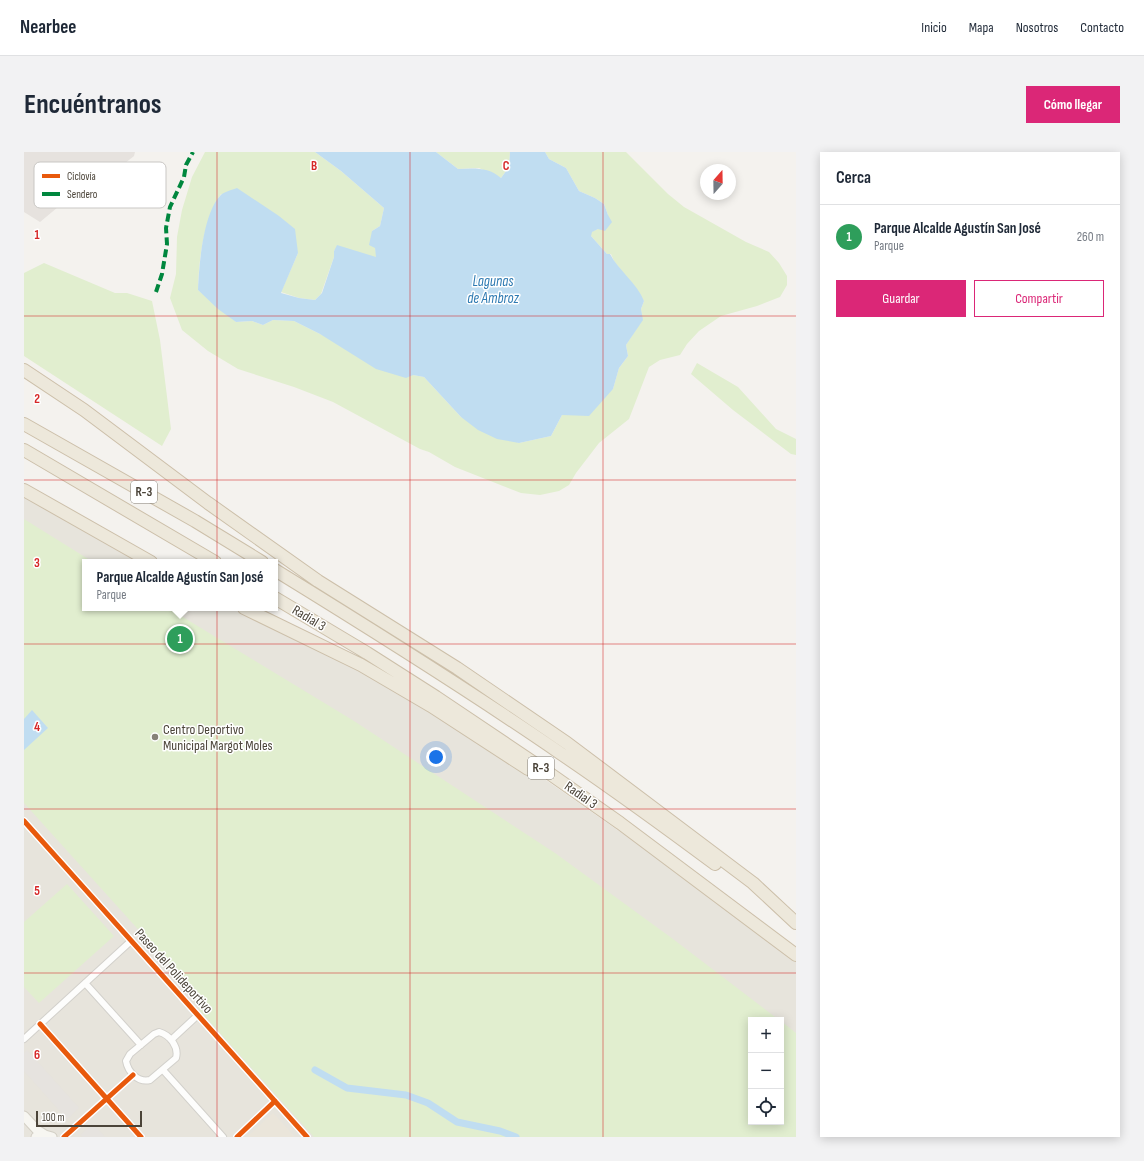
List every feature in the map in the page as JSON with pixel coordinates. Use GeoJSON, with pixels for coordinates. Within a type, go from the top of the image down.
{"type":"FeatureCollection","features":[{"type":"Feature","properties":{"kind":"highway"},"geometry":{"type":"LineString","coordinates":[[24,370],[84,410],[208,503],[318,581],[450,663],[567,743],[753,883],[796,924]]}},
{"type":"Feature","properties":{"kind":"highway","name":"R-3"},"geometry":{"type":"LineString","coordinates":[[24,424],[195,521],[257,559]]}},
{"type":"Feature","properties":{"kind":"highway","name":"R-3"},"geometry":{"type":"LineString","coordinates":[[24,450],[210,559]]}},
{"type":"Feature","properties":{"kind":"highway"},"geometry":{"type":"LineString","coordinates":[[24,490],[146,559]]}},
{"type":"Feature","properties":{"kind":"highway","name":"Radial 3"},"geometry":{"type":"LineString","coordinates":[[278,572],[449,679],[560,753],[634,804],[796,924]]}},
{"type":"Feature","properties":{"kind":"highway","name":"Radial 3"},"geometry":{"type":"LineString","coordinates":[[278,600],[436,697],[620,823],[796,955]]}},
{"type":"Feature","properties":{"kind":"highway"},"geometry":{"type":"LineString","coordinates":[[250,611],[360,665],[431,706],[543,778],[616,829],[692,876]]}},
{"type":"Feature","properties":{"kind":"main road"},"geometry":{"type":"LineString","coordinates":[[24,1116],[44,1136]]}},
{"type":"Feature","properties":{"kind":"street","name":"Paseo del Polideportivo"},"geometry":{"type":"LineString","coordinates":[[24,822],[307,1137]]}},
{"type":"Feature","properties":{"kind":"street"},"geometry":{"type":"LineString","coordinates":[[24,1038],[131,941]]}},
{"type":"Feature","properties":{"kind":"street"},"geometry":{"type":"LineString","coordinates":[[85,983],[141,1045]]}},
{"type":"Feature","properties":{"kind":"street"},"geometry":{"type":"LineString","coordinates":[[171,1040],[198,1015]]}},
{"type":"Feature","properties":{"kind":"street"},"geometry":{"type":"LineString","coordinates":[[40,1024],[141,1137]]}},
{"type":"Feature","properties":{"kind":"street"},"geometry":{"type":"LineString","coordinates":[[159,1032],[171,1040],[177,1048],[176,1058],[163,1070],[150,1080],[144,1082],[133,1075],[127,1067],[126,1061],[130,1054],[154,1034],[159,1032]]}},
{"type":"Feature","properties":{"kind":"street"},"geometry":{"type":"LineString","coordinates":[[163,1070],[224,1137]]}},
{"type":"Feature","properties":{"kind":"street"},"geometry":{"type":"LineString","coordinates":[[64,1137],[133,1075]]}},
{"type":"Feature","properties":{"kind":"street"},"geometry":{"type":"LineString","coordinates":[[237,1137],[275,1101]]}},
{"type":"Feature","properties":{"kind":"shaded area"},"geometry":{"type":"Polygon","coordinates":[[[24,152],[135,152],[134,156],[126,162],[34,162],[34,208],[57,208],[40,222],[24,212],[24,152]]]}},
{"type":"Feature","properties":{"kind":"shaded area"},"geometry":{"type":"Polygon","coordinates":[[[24,490],[146,559],[82,559],[82,611],[250,611],[429,704],[543,778],[616,829],[692,876],[796,955],[796,1137],[24,1137],[24,490]]]}},
{"type":"Feature","properties":{"kind":"shaded area"},"geometry":{"type":"Polygon","coordinates":[[[27,1050],[79,1108],[67,1119],[24,1071],[24,1053],[27,1050]]]}},
{"type":"Feature","properties":{"kind":"shaded area"},"geometry":{"type":"Polygon","coordinates":[[[273,1113],[295,1137],[247,1137],[273,1113]]]}},
{"type":"Feature","properties":{"kind":"shaded area"},"geometry":{"type":"Polygon","coordinates":[[[93,1124],[105,1137],[83,1137],[80,1135],[93,1124]]]}},
{"type":"Feature","properties":{"kind":"green space"},"geometry":{"type":"Polygon","coordinates":[[[205,152],[315,152],[341,171],[384,208],[380,226],[372,231],[377,258],[334,250],[334,257],[321,294],[315,300],[299,298],[281,292],[298,253],[221,194],[210,217],[203,240],[199,265],[198,290],[236,322],[252,321],[263,325],[273,320],[294,321],[413,375],[424,377],[461,417],[519,443],[551,436],[562,415],[613,389],[619,368],[628,356],[626,345],[642,320],[641,309],[644,301],[614,261],[611,254],[607,254],[591,236],[591,232],[598,229],[608,215],[604,204],[579,191],[566,168],[549,159],[545,152],[626,152],[668,194],[684,207],[746,242],[769,252],[779,263],[787,276],[787,285],[780,297],[757,306],[721,316],[699,331],[687,344],[680,355],[660,360],[649,367],[629,419],[599,443],[576,473],[569,485],[559,491],[540,495],[521,493],[455,467],[333,402],[294,387],[238,369],[208,351],[182,330],[170,298],[176,274],[177,237],[182,210],[192,177],[205,152]]]}},
{"type":"Feature","properties":{"kind":"green space"},"geometry":{"type":"Polygon","coordinates":[[[436,152],[510,152],[509,167],[501,178],[479,168],[458,169],[436,152]]]}},
{"type":"Feature","properties":{"kind":"green space"},"geometry":{"type":"Polygon","coordinates":[[[44,263],[115,293],[127,293],[152,301],[160,340],[171,429],[162,446],[24,356],[24,273],[44,263]]]}},
{"type":"Feature","properties":{"kind":"green space"},"geometry":{"type":"Polygon","coordinates":[[[697,363],[738,387],[776,429],[796,439],[796,455],[791,454],[733,410],[691,374],[697,363]]]}},
{"type":"Feature","properties":{"kind":"green space"},"geometry":{"type":"Polygon","coordinates":[[[24,519],[88,559],[82,559],[82,611],[173,611],[354,721],[555,853],[673,939],[775,1017],[748,1017],[748,1125],[784,1125],[784,1023],[796,1033],[796,1137],[314,1137],[200,1011],[197,1003],[201,999],[24,803],[24,519]]]}},
{"type":"Feature","properties":{"kind":"green space"},"geometry":{"type":"Polygon","coordinates":[[[67,884],[114,936],[39,1003],[24,987],[24,922],[67,884]]]}},
{"type":"Feature","properties":{"kind":"water","name":"Lagunas de Ambroz"},"geometry":{"type":"Polygon","coordinates":[[[315,152],[436,152],[458,169],[486,170],[501,178],[509,167],[510,152],[545,152],[549,159],[566,168],[579,191],[604,204],[612,222],[605,231],[598,229],[592,232],[591,236],[607,254],[610,254],[637,288],[644,301],[641,309],[643,320],[626,345],[628,356],[619,368],[613,389],[589,416],[562,415],[551,436],[519,443],[497,439],[478,430],[461,417],[424,377],[413,375],[406,378],[376,369],[320,334],[294,321],[273,320],[263,325],[252,321],[236,322],[218,309],[198,290],[199,267],[203,240],[214,204],[225,192],[237,188],[279,216],[295,229],[298,253],[281,293],[299,298],[315,300],[322,293],[337,245],[376,257],[375,248],[369,245],[372,231],[380,226],[384,208],[341,171],[315,152]]]}},
{"type":"Feature","properties":{"kind":"water"},"geometry":{"type":"Polygon","coordinates":[[[32,710],[48,728],[24,750],[24,719],[32,710]]]}},
{"type":"Feature","properties":{"kind":"waterway"},"geometry":{"type":"LineString","coordinates":[[315,1070],[347,1088],[406,1095],[428,1103],[457,1122],[500,1131],[516,1137]]}},
{"type":"Feature","properties":{"kind":"marked path"},"geometry":{"type":"LineString","coordinates":[[156,292],[162,274],[167,244],[166,228],[170,207],[184,177],[186,165],[193,152]]}},
{"type":"Feature","properties":{"kind":"cycle path"},"geometry":{"type":"LineString","coordinates":[[24,821],[307,1137]]}},
{"type":"Feature","properties":{"kind":"cycle path"},"geometry":{"type":"LineString","coordinates":[[40,1024],[141,1137]]}},
{"type":"Feature","properties":{"kind":"cycle path"},"geometry":{"type":"LineString","coordinates":[[64,1137],[133,1075]]}},
{"type":"Feature","properties":{"kind":"cycle path"},"geometry":{"type":"LineString","coordinates":[[237,1137],[275,1101]]}},
{"type":"Feature","properties":{"kind":"place","name":"Parque Alcalde Agustín San José"},"geometry":{"type":"Point","coordinates":[180,639]}},
{"type":"Feature","properties":{"kind":"place","name":"Centro Deportivo Municipal Margot Moles"},"geometry":{"type":"Point","coordinates":[155,737]}}]}
